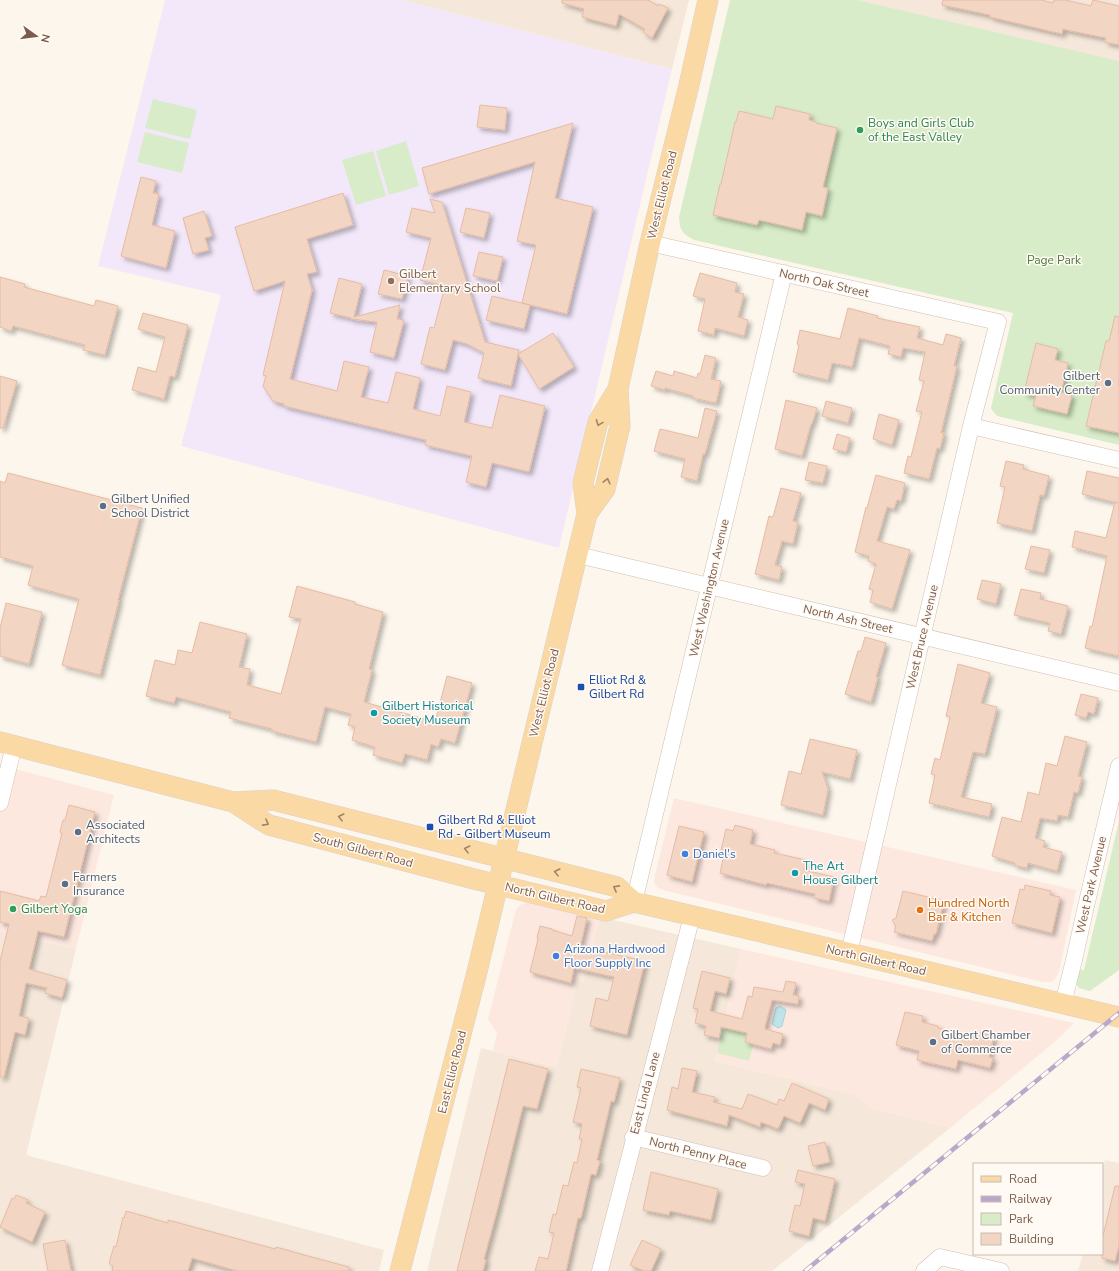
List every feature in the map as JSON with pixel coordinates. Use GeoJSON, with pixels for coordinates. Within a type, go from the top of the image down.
{"type":"FeatureCollection","features":[{"type":"Feature","properties":{"kind":"main road","name":"West Elliot Road"},"geometry":{"type":"LineString","coordinates":[[501,872],[587,514],[583,483],[598,422],[618,389],[650,243],[689,85],[708,0]]}},
{"type":"Feature","properties":{"kind":"main road","name":"South Gilbert Road"},"geometry":{"type":"LineString","coordinates":[[7,744],[233,802],[273,800],[501,872]]}},
{"type":"Feature","properties":{"kind":"main road","name":"South Gilbert Road"},"geometry":{"type":"LineString","coordinates":[[233,802],[269,825],[501,872]]}},
{"type":"Feature","properties":{"kind":"main road","name":"North Gilbert Road"},"geometry":{"type":"LineString","coordinates":[[501,872],[606,911],[634,902]]}},
{"type":"Feature","properties":{"kind":"main road","name":"North Gilbert Road"},"geometry":{"type":"LineString","coordinates":[[501,872],[617,887],[634,902],[1119,1017]]}},
{"type":"Feature","properties":{"kind":"main road","name":"East Elliot Road"},"geometry":{"type":"LineString","coordinates":[[400,1271],[459,1045],[501,872]]}},
{"type":"Feature","properties":{"kind":"street","name":"North Oak Street"},"geometry":{"type":"LineString","coordinates":[[650,243],[998,322]]}},
{"type":"Feature","properties":{"kind":"street","name":"West Washington Avenue"},"geometry":{"type":"LineString","coordinates":[[634,902],[784,273]]}},
{"type":"Feature","properties":{"kind":"street","name":"West Bruce Avenue"},"geometry":{"type":"LineString","coordinates":[[848,953],[971,426],[998,322]]}},
{"type":"Feature","properties":{"kind":"street"},"geometry":{"type":"LineString","coordinates":[[971,426],[1119,460]]}},
{"type":"Feature","properties":{"kind":"street","name":"North Ash Street"},"geometry":{"type":"LineString","coordinates":[[578,555],[1119,683]]}},
{"type":"Feature","properties":{"kind":"street"},"geometry":{"type":"LineString","coordinates":[[0,803],[7,744]]}},
{"type":"Feature","properties":{"kind":"street","name":"West Park Avenue"},"geometry":{"type":"LineString","coordinates":[[1063,1004],[1119,766]]}},
{"type":"Feature","properties":{"kind":"street","name":"East Linda Lane"},"geometry":{"type":"LineString","coordinates":[[600,1271],[633,1137],[692,916]]}},
{"type":"Feature","properties":{"kind":"street","name":"North Penny Place"},"geometry":{"type":"LineString","coordinates":[[633,1137],[763,1168]]}},
{"type":"Feature","properties":{"kind":"street"},"geometry":{"type":"LineString","coordinates":[[924,1271],[940,1257],[1001,1271]]}},
{"type":"Feature","properties":{"kind":"shaded area","name":"Gilbert Elementary School"},"geometry":{"type":"Polygon","coordinates":[[[165,0],[401,0],[672,69],[559,548],[181,446],[221,295],[98,266],[165,0]]]}},
{"type":"Feature","properties":{"kind":"shaded area"},"geometry":{"type":"Polygon","coordinates":[[[401,0],[689,0],[672,69],[401,0]]]}},
{"type":"Feature","properties":{"kind":"shaded area"},"geometry":{"type":"Polygon","coordinates":[[[857,0],[1119,0],[1119,61],[1041,44],[857,0]]]}},
{"type":"Feature","properties":{"kind":"shaded area"},"geometry":{"type":"Polygon","coordinates":[[[0,765],[114,795],[76,949],[0,932],[0,765]]]}},
{"type":"Feature","properties":{"kind":"shaded area"},"geometry":{"type":"Polygon","coordinates":[[[674,798],[1076,890],[1059,972],[1055,979],[1051,982],[1043,982],[658,888],[654,883],[655,875],[674,798]]]}},
{"type":"Feature","properties":{"kind":"shaded area"},"geometry":{"type":"Polygon","coordinates":[[[528,902],[600,917],[583,982],[577,981],[557,1067],[493,1051],[497,1033],[488,1019],[515,913],[517,908],[528,902]]]}},
{"type":"Feature","properties":{"kind":"shaded area"},"geometry":{"type":"Polygon","coordinates":[[[600,917],[741,949],[715,1061],[854,1094],[872,1108],[950,1128],[772,1271],[427,1271],[481,1048],[557,1067],[577,981],[583,982],[600,917]]]}},
{"type":"Feature","properties":{"kind":"shaded area"},"geometry":{"type":"Polygon","coordinates":[[[0,932],[76,949],[26,1155],[384,1250],[379,1271],[0,1271],[0,932]]]}},
{"type":"Feature","properties":{"kind":"shaded area"},"geometry":{"type":"Polygon","coordinates":[[[741,949],[1074,1023],[1056,1041],[950,1128],[872,1108],[854,1094],[715,1061],[741,949]]]}},
{"type":"Feature","properties":{"kind":"shaded area"},"geometry":{"type":"Polygon","coordinates":[[[1105,1160],[1119,1163],[1119,1271],[1078,1271],[1083,1255],[1103,1255],[1103,1168],[1105,1160]]]}},
{"type":"Feature","properties":{"kind":"green space","name":"Boys and Girls Club of the East Valley"},"geometry":{"type":"Polygon","coordinates":[[[730,0],[857,0],[1119,61],[1119,445],[1001,417],[994,413],[991,408],[1013,313],[694,240],[682,231],[679,217],[730,0]]]}},
{"type":"Feature","properties":{"kind":"green space"},"geometry":{"type":"Polygon","coordinates":[[[153,99],[197,110],[190,139],[145,128],[153,99]]]}},
{"type":"Feature","properties":{"kind":"green space"},"geometry":{"type":"Polygon","coordinates":[[[145,132],[189,143],[182,173],[137,162],[145,132]]]}},
{"type":"Feature","properties":{"kind":"green space"},"geometry":{"type":"Polygon","coordinates":[[[406,141],[419,186],[389,195],[376,151],[406,141]]]}},
{"type":"Feature","properties":{"kind":"green space"},"geometry":{"type":"Polygon","coordinates":[[[373,151],[386,196],[356,205],[342,160],[373,151]]]}},
{"type":"Feature","properties":{"kind":"green space"},"geometry":{"type":"Polygon","coordinates":[[[1119,821],[1119,970],[1090,991],[1079,988],[1074,981],[1076,969],[1084,970],[1119,821]]]}},
{"type":"Feature","properties":{"kind":"green space"},"geometry":{"type":"Polygon","coordinates":[[[725,1018],[758,1026],[749,1061],[717,1053],[725,1018]]]}},
{"type":"Feature","properties":{"kind":"water"},"geometry":{"type":"Polygon","coordinates":[[[780,1006],[786,1010],[782,1026],[778,1028],[772,1024],[776,1008],[780,1006]]]}},
{"type":"Feature","properties":{"kind":"building"},"geometry":{"type":"Polygon","coordinates":[[[562,0],[648,0],[658,6],[659,4],[668,8],[652,38],[643,32],[645,29],[619,14],[616,26],[582,17],[584,9],[562,3],[562,0]]]}},
{"type":"Feature","properties":{"kind":"building"},"geometry":{"type":"Polygon","coordinates":[[[943,0],[1041,0],[1053,3],[1054,0],[1065,0],[1091,6],[1093,0],[1119,6],[1119,45],[1105,42],[1106,38],[1063,29],[1062,34],[990,17],[990,15],[942,5],[943,0]]]}},
{"type":"Feature","properties":{"kind":"building"},"geometry":{"type":"Polygon","coordinates":[[[480,105],[507,108],[505,130],[477,127],[480,105]]]}},
{"type":"Feature","properties":{"kind":"building"},"geometry":{"type":"Polygon","coordinates":[[[776,106],[810,114],[809,120],[837,128],[823,187],[828,188],[822,216],[806,212],[802,230],[759,220],[757,225],[713,215],[735,122],[739,111],[773,119],[776,106]]]}},
{"type":"Feature","properties":{"kind":"building"},"geometry":{"type":"Polygon","coordinates":[[[573,123],[555,198],[593,207],[567,314],[522,303],[536,245],[517,241],[535,162],[429,194],[422,168],[573,123]]]}},
{"type":"Feature","properties":{"kind":"building"},"geometry":{"type":"Polygon","coordinates":[[[141,177],[156,181],[153,193],[159,194],[152,225],[175,231],[166,268],[121,256],[141,177]]]}},
{"type":"Feature","properties":{"kind":"building"},"geometry":{"type":"Polygon","coordinates":[[[343,193],[353,225],[307,239],[317,272],[307,274],[312,290],[290,379],[337,391],[344,361],[369,367],[361,397],[388,403],[396,372],[420,378],[413,409],[440,416],[447,386],[471,392],[464,422],[492,428],[500,395],[545,406],[529,472],[492,463],[486,487],[466,482],[472,456],[425,445],[426,440],[284,406],[284,404],[273,401],[263,386],[266,376],[263,375],[285,281],[254,291],[235,227],[343,193]]]}},
{"type":"Feature","properties":{"kind":"building"},"geometry":{"type":"Polygon","coordinates":[[[430,199],[442,202],[485,342],[519,350],[511,386],[478,378],[484,353],[467,344],[453,340],[445,370],[421,364],[430,327],[434,328],[445,286],[420,280],[431,238],[406,232],[412,208],[435,213],[430,199]]]}},
{"type":"Feature","properties":{"kind":"building"},"geometry":{"type":"Polygon","coordinates":[[[466,208],[490,213],[484,238],[460,232],[466,208]]]}},
{"type":"Feature","properties":{"kind":"building"},"geometry":{"type":"Polygon","coordinates":[[[204,211],[212,236],[205,238],[209,250],[193,254],[183,218],[204,211]]]}},
{"type":"Feature","properties":{"kind":"building"},"geometry":{"type":"Polygon","coordinates":[[[479,252],[503,257],[497,281],[473,276],[479,252]]]}},
{"type":"Feature","properties":{"kind":"building"},"geometry":{"type":"Polygon","coordinates":[[[384,270],[408,276],[402,299],[378,294],[384,270]]]}},
{"type":"Feature","properties":{"kind":"building"},"geometry":{"type":"Polygon","coordinates":[[[700,273],[737,283],[735,292],[744,294],[738,317],[748,320],[744,336],[715,328],[714,335],[698,331],[705,299],[693,296],[700,273]]]}},
{"type":"Feature","properties":{"kind":"building"},"geometry":{"type":"Polygon","coordinates":[[[0,277],[25,284],[24,287],[94,306],[96,300],[118,306],[105,355],[83,350],[85,345],[13,326],[11,331],[0,327],[0,277]]]}},
{"type":"Feature","properties":{"kind":"building"},"geometry":{"type":"Polygon","coordinates":[[[339,278],[362,284],[354,317],[400,305],[397,319],[404,320],[394,358],[370,352],[377,322],[351,319],[330,313],[339,278]]]}},
{"type":"Feature","properties":{"kind":"building"},"geometry":{"type":"Polygon","coordinates":[[[492,296],[530,305],[524,329],[486,320],[492,296]]]}},
{"type":"Feature","properties":{"kind":"building"},"geometry":{"type":"Polygon","coordinates":[[[848,308],[878,316],[877,318],[920,327],[917,338],[943,345],[946,334],[961,338],[954,366],[957,366],[941,433],[944,433],[940,449],[937,448],[929,479],[904,473],[908,456],[911,457],[922,412],[916,411],[924,381],[919,380],[925,352],[903,348],[901,357],[888,354],[890,346],[859,338],[852,367],[832,363],[828,380],[793,372],[799,345],[797,344],[800,330],[840,339],[848,308]]]}},
{"type":"Feature","properties":{"kind":"building"},"geometry":{"type":"Polygon","coordinates":[[[143,313],[188,325],[175,377],[170,376],[164,399],[132,390],[138,367],[156,372],[165,337],[138,329],[143,313]]]}},
{"type":"Feature","properties":{"kind":"building","name":"Gilbert Community Center"},"geometry":{"type":"Polygon","coordinates":[[[1115,316],[1119,317],[1119,433],[1086,426],[1106,341],[1109,341],[1115,316]]]}},
{"type":"Feature","properties":{"kind":"building"},"geometry":{"type":"Polygon","coordinates":[[[553,333],[574,367],[539,389],[518,354],[553,333]]]}},
{"type":"Feature","properties":{"kind":"building"},"geometry":{"type":"Polygon","coordinates":[[[1036,343],[1058,349],[1055,360],[1068,363],[1061,392],[1072,395],[1067,414],[1033,406],[1036,396],[1024,393],[1036,343]]]}},
{"type":"Feature","properties":{"kind":"building"},"geometry":{"type":"Polygon","coordinates":[[[705,355],[716,358],[711,379],[721,381],[716,403],[693,398],[693,396],[665,388],[665,390],[651,386],[656,371],[673,376],[674,371],[697,378],[698,373],[700,374],[705,355]]]}},
{"type":"Feature","properties":{"kind":"building"},"geometry":{"type":"Polygon","coordinates":[[[0,376],[17,381],[3,428],[0,428],[0,376]]]}},
{"type":"Feature","properties":{"kind":"building"},"geometry":{"type":"Polygon","coordinates":[[[786,400],[817,408],[802,456],[775,449],[786,400]]]}},
{"type":"Feature","properties":{"kind":"building"},"geometry":{"type":"Polygon","coordinates":[[[826,401],[852,408],[848,423],[822,416],[826,401]]]}},
{"type":"Feature","properties":{"kind":"building"},"geometry":{"type":"Polygon","coordinates":[[[705,408],[717,411],[705,454],[703,454],[697,481],[681,477],[685,459],[654,451],[660,429],[698,438],[705,408]]]}},
{"type":"Feature","properties":{"kind":"building"},"geometry":{"type":"Polygon","coordinates":[[[879,414],[899,420],[892,445],[873,439],[879,414]]]}},
{"type":"Feature","properties":{"kind":"building"},"geometry":{"type":"Polygon","coordinates":[[[837,434],[850,438],[846,452],[833,449],[837,434]]]}},
{"type":"Feature","properties":{"kind":"building"},"geometry":{"type":"Polygon","coordinates":[[[1006,461],[1024,465],[1023,469],[1049,476],[1044,496],[1040,495],[1032,531],[997,523],[1005,487],[1000,486],[1006,461]]]}},
{"type":"Feature","properties":{"kind":"building"},"geometry":{"type":"Polygon","coordinates":[[[809,462],[827,466],[823,483],[805,480],[809,462]]]}},
{"type":"Feature","properties":{"kind":"building"},"geometry":{"type":"Polygon","coordinates":[[[1087,471],[1119,478],[1119,656],[1085,648],[1090,626],[1092,627],[1107,556],[1072,547],[1075,531],[1106,538],[1115,502],[1082,494],[1087,471]]]}},
{"type":"Feature","properties":{"kind":"building"},"geometry":{"type":"Polygon","coordinates":[[[8,473],[142,508],[100,675],[62,665],[79,599],[28,585],[33,566],[0,557],[0,481],[5,483],[8,473]]]}},
{"type":"Feature","properties":{"kind":"building"},"geometry":{"type":"Polygon","coordinates":[[[876,475],[905,483],[901,501],[897,500],[894,509],[887,507],[877,541],[910,550],[892,609],[870,602],[873,590],[869,589],[876,564],[868,561],[869,556],[855,552],[866,507],[867,508],[876,475]]]}},
{"type":"Feature","properties":{"kind":"building"},"geometry":{"type":"Polygon","coordinates":[[[781,488],[801,493],[793,521],[798,522],[793,544],[782,541],[775,565],[782,567],[779,580],[755,574],[769,516],[773,517],[781,488]]]}},
{"type":"Feature","properties":{"kind":"building"},"geometry":{"type":"Polygon","coordinates":[[[1031,546],[1050,550],[1044,573],[1025,569],[1031,546]]]}},
{"type":"Feature","properties":{"kind":"building"},"geometry":{"type":"Polygon","coordinates":[[[982,580],[1001,584],[996,604],[977,599],[982,580]]]}},
{"type":"Feature","properties":{"kind":"building"},"geometry":{"type":"Polygon","coordinates":[[[297,586],[355,602],[355,604],[383,612],[369,669],[372,670],[364,702],[435,722],[447,676],[472,683],[455,743],[441,739],[438,747],[431,744],[427,760],[405,754],[402,763],[373,755],[375,747],[352,740],[355,727],[348,725],[351,714],[325,707],[316,742],[229,718],[231,712],[176,697],[174,703],[146,696],[155,660],[175,665],[178,650],[192,653],[200,622],[247,634],[239,667],[250,669],[247,685],[281,694],[301,619],[289,617],[297,586]]]}},
{"type":"Feature","properties":{"kind":"building"},"geometry":{"type":"Polygon","coordinates":[[[1021,589],[1041,593],[1040,599],[1068,606],[1061,634],[1048,631],[1050,623],[1014,615],[1021,589]]]}},
{"type":"Feature","properties":{"kind":"building"},"geometry":{"type":"Polygon","coordinates":[[[6,603],[42,612],[29,664],[0,656],[0,628],[6,603]]]}},
{"type":"Feature","properties":{"kind":"building"},"geometry":{"type":"Polygon","coordinates":[[[865,637],[886,643],[876,677],[878,677],[871,702],[845,694],[858,651],[861,651],[865,637]]]}},
{"type":"Feature","properties":{"kind":"building"},"geometry":{"type":"Polygon","coordinates":[[[958,664],[990,673],[981,703],[997,707],[985,754],[973,752],[961,797],[992,804],[989,817],[929,803],[935,775],[931,774],[935,758],[940,760],[950,717],[946,716],[958,664]]]}},
{"type":"Feature","properties":{"kind":"building"},"geometry":{"type":"Polygon","coordinates":[[[1081,694],[1098,698],[1094,714],[1088,712],[1086,718],[1075,715],[1081,694]]]}},
{"type":"Feature","properties":{"kind":"building"},"geometry":{"type":"Polygon","coordinates":[[[1065,736],[1087,742],[1078,776],[1082,777],[1078,793],[1074,792],[1068,817],[1058,815],[1057,821],[1040,818],[1035,838],[1045,841],[1043,847],[1062,852],[1057,871],[1028,863],[1027,868],[1014,865],[1015,863],[992,856],[1002,817],[1021,822],[1028,792],[1039,795],[1046,763],[1057,766],[1065,736]]]}},
{"type":"Feature","properties":{"kind":"building"},"geometry":{"type":"Polygon","coordinates":[[[810,739],[857,750],[850,779],[822,772],[828,789],[823,815],[781,805],[789,771],[801,774],[810,739]]]}},
{"type":"Feature","properties":{"kind":"building"},"geometry":{"type":"Polygon","coordinates":[[[69,805],[95,812],[64,937],[38,931],[29,969],[67,980],[62,998],[45,993],[47,988],[26,983],[19,1016],[29,1018],[25,1035],[15,1032],[4,1077],[0,1077],[0,961],[9,924],[0,922],[0,891],[39,901],[41,896],[46,897],[62,833],[60,832],[63,820],[65,820],[69,805]]]}},
{"type":"Feature","properties":{"kind":"building"},"geometry":{"type":"Polygon","coordinates":[[[735,825],[753,830],[750,844],[775,850],[774,853],[806,860],[804,870],[834,877],[829,901],[814,898],[815,894],[767,883],[766,885],[720,873],[725,850],[721,850],[726,829],[733,831],[735,825]]]}},
{"type":"Feature","properties":{"kind":"building","name":"Daniel's"},"geometry":{"type":"Polygon","coordinates":[[[679,826],[704,832],[692,882],[667,875],[679,826]]]}},
{"type":"Feature","properties":{"kind":"building"},"geometry":{"type":"Polygon","coordinates":[[[1025,885],[1051,891],[1050,895],[1060,897],[1052,933],[1012,923],[1020,889],[1024,890],[1025,885]]]}},
{"type":"Feature","properties":{"kind":"building","name":"Hundred North Bar & Kitchen"},"geometry":{"type":"Polygon","coordinates":[[[903,891],[944,901],[936,934],[934,934],[932,941],[894,932],[896,926],[892,920],[896,918],[903,891]]]}},
{"type":"Feature","properties":{"kind":"building"},"geometry":{"type":"Polygon","coordinates":[[[577,916],[587,918],[580,947],[645,961],[627,1035],[590,1026],[596,998],[608,1001],[614,977],[574,968],[571,983],[530,972],[540,926],[572,936],[577,916]]]}},
{"type":"Feature","properties":{"kind":"building"},"geometry":{"type":"Polygon","coordinates":[[[702,971],[730,978],[726,994],[715,991],[710,1011],[742,1019],[748,996],[752,997],[754,987],[783,992],[786,981],[796,983],[793,995],[799,996],[798,1004],[772,1000],[765,1027],[765,1029],[783,1034],[780,1045],[773,1043],[771,1049],[745,1042],[747,1033],[721,1027],[719,1038],[704,1035],[706,1026],[695,1023],[698,1009],[693,1008],[702,971]]]}},
{"type":"Feature","properties":{"kind":"building","name":"Gilbert Chamber of Commerce"},"geometry":{"type":"Polygon","coordinates":[[[905,1012],[923,1016],[922,1022],[938,1026],[938,1028],[976,1037],[977,1032],[994,1036],[989,1057],[993,1058],[990,1068],[958,1060],[956,1069],[917,1060],[919,1051],[896,1045],[905,1012]]]}},
{"type":"Feature","properties":{"kind":"building"},"geometry":{"type":"Polygon","coordinates":[[[509,1059],[548,1069],[537,1109],[523,1106],[484,1259],[486,1260],[483,1271],[457,1271],[509,1059]]]}},
{"type":"Feature","properties":{"kind":"building"},"geometry":{"type":"Polygon","coordinates":[[[682,1068],[697,1071],[692,1092],[715,1097],[713,1102],[742,1109],[748,1094],[777,1105],[779,1099],[784,1101],[792,1083],[829,1099],[825,1110],[809,1103],[800,1123],[784,1116],[778,1129],[761,1122],[760,1127],[729,1115],[727,1126],[667,1110],[672,1087],[678,1089],[682,1068]]]}},
{"type":"Feature","properties":{"kind":"building"},"geometry":{"type":"Polygon","coordinates":[[[581,1069],[620,1078],[614,1102],[611,1101],[597,1160],[600,1161],[596,1175],[591,1174],[581,1218],[578,1218],[566,1271],[535,1271],[539,1257],[548,1259],[554,1233],[549,1232],[553,1214],[556,1215],[563,1185],[568,1186],[574,1162],[577,1163],[582,1139],[579,1139],[582,1124],[573,1122],[581,1088],[577,1087],[581,1069]]]}},
{"type":"Feature","properties":{"kind":"building"},"geometry":{"type":"Polygon","coordinates":[[[825,1142],[830,1162],[813,1166],[808,1146],[825,1142]]]}},
{"type":"Feature","properties":{"kind":"building"},"geometry":{"type":"Polygon","coordinates":[[[798,1170],[835,1179],[825,1221],[813,1218],[809,1236],[789,1231],[795,1205],[800,1206],[805,1184],[795,1182],[798,1170]]]}},
{"type":"Feature","properties":{"kind":"building"},"geometry":{"type":"Polygon","coordinates":[[[651,1172],[718,1189],[711,1220],[670,1211],[669,1215],[643,1210],[651,1172]]]}},
{"type":"Feature","properties":{"kind":"building"},"geometry":{"type":"Polygon","coordinates":[[[1115,1186],[1119,1186],[1119,1246],[1115,1261],[1102,1258],[1103,1236],[1115,1186]]]}},
{"type":"Feature","properties":{"kind":"building"},"geometry":{"type":"Polygon","coordinates":[[[16,1195],[28,1200],[26,1203],[45,1212],[32,1242],[0,1227],[12,1198],[14,1199],[16,1195]]]}},
{"type":"Feature","properties":{"kind":"building"},"geometry":{"type":"Polygon","coordinates":[[[126,1211],[168,1223],[168,1220],[275,1249],[276,1247],[349,1267],[349,1271],[237,1271],[192,1258],[188,1271],[112,1271],[113,1266],[109,1263],[114,1246],[116,1247],[123,1217],[124,1218],[126,1211]]]}},
{"type":"Feature","properties":{"kind":"building"},"geometry":{"type":"Polygon","coordinates":[[[65,1240],[71,1271],[48,1271],[43,1244],[65,1240]]]}},
{"type":"Feature","properties":{"kind":"building"},"geometry":{"type":"Polygon","coordinates":[[[642,1240],[661,1249],[651,1271],[644,1271],[630,1265],[642,1240]]]}},
{"type":"Feature","properties":{"kind":"railway"},"geometry":{"type":"LineString","coordinates":[[805,1271],[1119,1013]]}},
{"type":"Feature","properties":{"kind":"place","name":"Boys and Girls Club of the East Valley"},"geometry":{"type":"Point","coordinates":[860,130]}},
{"type":"Feature","properties":{"kind":"place","name":"Gilbert Elementary School"},"geometry":{"type":"Point","coordinates":[391,281]}},
{"type":"Feature","properties":{"kind":"place","name":"Gilbert Community Center"},"geometry":{"type":"Point","coordinates":[1108,383]}},
{"type":"Feature","properties":{"kind":"place","name":"Gilbert Unified School District"},"geometry":{"type":"Point","coordinates":[103,506]}},
{"type":"Feature","properties":{"kind":"place","name":"Elliot Rd & Gilbert Rd"},"geometry":{"type":"Point","coordinates":[581,687]}},
{"type":"Feature","properties":{"kind":"place","name":"Gilbert Historical Society Museum"},"geometry":{"type":"Point","coordinates":[374,713]}},
{"type":"Feature","properties":{"kind":"place","name":"Gilbert Rd & Elliot Rd - Gilbert Museum"},"geometry":{"type":"Point","coordinates":[430,827]}},
{"type":"Feature","properties":{"kind":"place","name":"Associated Architects"},"geometry":{"type":"Point","coordinates":[78,832]}},
{"type":"Feature","properties":{"kind":"place","name":"Daniel's"},"geometry":{"type":"Point","coordinates":[685,854]}},
{"type":"Feature","properties":{"kind":"place","name":"The Art House Gilbert"},"geometry":{"type":"Point","coordinates":[795,873]}},
{"type":"Feature","properties":{"kind":"place","name":"Farmers Insurance"},"geometry":{"type":"Point","coordinates":[65,884]}},
{"type":"Feature","properties":{"kind":"place","name":"Gilbert Yoga"},"geometry":{"type":"Point","coordinates":[13,909]}},
{"type":"Feature","properties":{"kind":"place","name":"Hundred North Bar & Kitchen"},"geometry":{"type":"Point","coordinates":[920,910]}},
{"type":"Feature","properties":{"kind":"place","name":"Arizona Hardwood Floor Supply Inc"},"geometry":{"type":"Point","coordinates":[556,956]}},
{"type":"Feature","properties":{"kind":"place","name":"Gilbert Chamber of Commerce"},"geometry":{"type":"Point","coordinates":[933,1042]}},
{"type":"Feature","properties":{"kind":"park label","name":"Page Park"},"geometry":{"type":"Point","coordinates":[1054,260]}}]}
